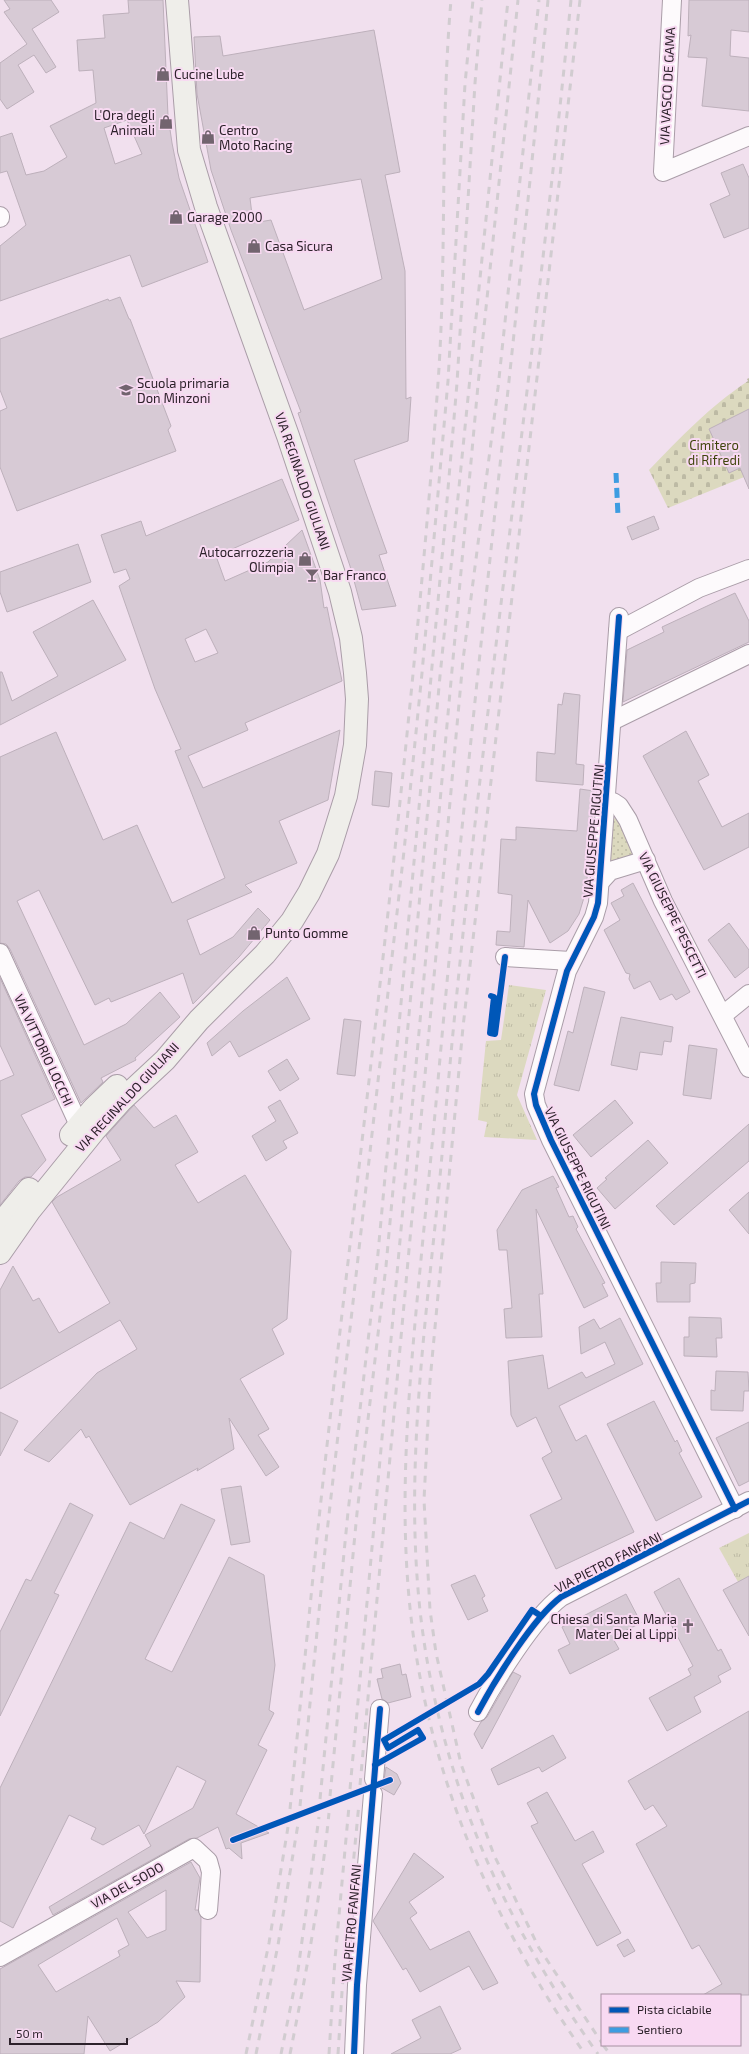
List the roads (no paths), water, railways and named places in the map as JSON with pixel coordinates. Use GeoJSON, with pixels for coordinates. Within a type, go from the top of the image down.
{"type":"FeatureCollection","features":[{"type":"Feature","properties":{"kind":"main road","name":"VIA REGINALDO GIULIANI"},"geometry":{"type":"LineString","coordinates":[[0,1253],[30,1210],[78,1149],[122,1100],[165,1060],[199,1020],[235,986],[274,944],[302,906],[321,870],[338,824],[346,796],[355,745],[357,699],[351,638],[331,562],[286,428],[206,207],[194,169],[186,126],[177,0]]}},
{"type":"Feature","properties":{"kind":"main road","name":"VIA REGINALDO GIULIANI"},"geometry":{"type":"LineString","coordinates":[[0,1228],[6,1217],[94,1108],[156,1049],[199,1020]]}},
{"type":"Feature","properties":{"kind":"street","name":"VIA VASCO DE GAMA"},"geometry":{"type":"LineString","coordinates":[[672,0],[663,172],[749,136]]}},
{"type":"Feature","properties":{"kind":"street","name":"VIA GIUSEPPE RIGUTINI"},"geometry":{"type":"LineString","coordinates":[[742,1505],[551,1140],[536,1105],[534,1094],[564,980],[571,962],[594,917],[598,903],[618,624],[699,588],[749,570]]}},
{"type":"Feature","properties":{"kind":"street"},"geometry":{"type":"LineString","coordinates":[[612,721],[749,654]]}},
{"type":"Feature","properties":{"kind":"street","name":"VIA GIUSEPPE PESCETTI"},"geometry":{"type":"LineString","coordinates":[[606,802],[616,804],[622,810],[663,900],[749,1068]]}},
{"type":"Feature","properties":{"kind":"street","name":"VIA GIUSEPPE RIGUTINI"},"geometry":{"type":"LineString","coordinates":[[600,882],[610,871],[646,860]]}},
{"type":"Feature","properties":{"kind":"street","name":"VIA VITTORIO LOCCHI"},"geometry":{"type":"LineString","coordinates":[[0,953],[79,1126],[78,1149]]}},
{"type":"Feature","properties":{"kind":"street"},"geometry":{"type":"LineString","coordinates":[[505,957],[571,962]]}},
{"type":"Feature","properties":{"kind":"street"},"geometry":{"type":"LineString","coordinates":[[723,1015],[749,994]]}},
{"type":"Feature","properties":{"kind":"street","name":"VIA PIETRO FANFANI"},"geometry":{"type":"LineString","coordinates":[[478,1712],[506,1667],[541,1616],[554,1602],[561,1597],[742,1505]]}},
{"type":"Feature","properties":{"kind":"street","name":"VIA PIETRO FANFANI"},"geometry":{"type":"LineString","coordinates":[[354,2054],[357,1985],[380,1708]]}},
{"type":"Feature","properties":{"kind":"street","name":"VIA DEL SODO"},"geometry":{"type":"LineString","coordinates":[[0,1957],[194,1848],[208,1861],[210,1872],[208,1910]]}},
{"type":"Feature","properties":{"kind":"railway"},"geometry":{"type":"LineString","coordinates":[[290,1809],[309,1614],[403,772],[428,513],[441,335],[444,144],[451,0]]}},
{"type":"Feature","properties":{"kind":"railway"},"geometry":{"type":"LineString","coordinates":[[300,1806],[325,1550],[404,851],[422,673],[448,381],[465,84],[473,0]]}},
{"type":"Feature","properties":{"kind":"railway"},"geometry":{"type":"LineString","coordinates":[[320,1799],[348,1512],[377,1264],[444,536],[457,383],[475,83],[482,0]]}},
{"type":"Feature","properties":{"kind":"railway"},"geometry":{"type":"LineString","coordinates":[[330,1796],[357,1513],[386,1266],[440,676],[508,0]]}},
{"type":"Feature","properties":{"kind":"railway"},"geometry":{"type":"LineString","coordinates":[[350,1789],[478,385],[518,0]]}},
{"type":"Feature","properties":{"kind":"railway"},"geometry":{"type":"LineString","coordinates":[[360,1785],[463,660],[498,388],[539,0]]}},
{"type":"Feature","properties":{"kind":"railway"},"geometry":{"type":"LineString","coordinates":[[548,0],[463,819],[411,1366],[406,1450],[405,1533],[407,1575],[417,1660],[428,1713],[442,1766],[459,1817],[478,1866],[501,1915],[555,2009],[585,2054]]}},
{"type":"Feature","properties":{"kind":"railway"},"geometry":{"type":"LineString","coordinates":[[571,0],[556,144],[470,866],[455,1010],[418,1408],[415,1471],[415,1534],[419,1597],[427,1660],[438,1714],[452,1767],[470,1818],[490,1867],[513,1915],[538,1962],[598,2054]]}},
{"type":"Feature","properties":{"kind":"railway"},"geometry":{"type":"LineString","coordinates":[[580,0],[463,1027],[430,1381],[424,1500],[430,1610],[436,1653],[461,1764],[494,1855],[539,1948],[601,2041]]}},
{"type":"Feature","properties":{"kind":"railway"},"geometry":{"type":"LineString","coordinates":[[338,2054],[344,1961],[359,1803]]}},
{"type":"Feature","properties":{"kind":"railway"},"geometry":{"type":"LineString","coordinates":[[329,2054],[335,1959],[349,1806]]}},
{"type":"Feature","properties":{"kind":"railway"},"geometry":{"type":"LineString","coordinates":[[290,2054],[302,1994],[322,1874],[329,1813]]}},
{"type":"Feature","properties":{"kind":"railway"},"geometry":{"type":"LineString","coordinates":[[281,2054],[298,1970],[319,1817]]}},
{"type":"Feature","properties":{"kind":"railway"},"geometry":{"type":"LineString","coordinates":[[256,2054],[278,1945],[298,1824]]}},
{"type":"Feature","properties":{"kind":"railway"},"geometry":{"type":"LineString","coordinates":[[246,2054],[269,1943],[288,1827]]}},
{"type":"Feature","properties":{"kind":"railway"},"geometry":{"type":"LineString","coordinates":[[604,2046],[610,2054]]}},
{"type":"Feature","properties":{"kind":"place","name":"Cucine Lube"},"geometry":{"type":"Point","coordinates":[163,74]}},
{"type":"Feature","properties":{"kind":"place","name":"L'Ora degli Animali"},"geometry":{"type":"Point","coordinates":[166,122]}},
{"type":"Feature","properties":{"kind":"place","name":"Centro Moto Racing"},"geometry":{"type":"Point","coordinates":[208,137]}},
{"type":"Feature","properties":{"kind":"place","name":"Garage 2000"},"geometry":{"type":"Point","coordinates":[176,217]}},
{"type":"Feature","properties":{"kind":"place","name":"Casa Sicura"},"geometry":{"type":"Point","coordinates":[254,246]}},
{"type":"Feature","properties":{"kind":"place","name":"Scuola primaria Don Minzoni"},"geometry":{"type":"Point","coordinates":[126,390]}},
{"type":"Feature","properties":{"kind":"place","name":"Autocarrozzeria Olimpia"},"geometry":{"type":"Point","coordinates":[305,559]}},
{"type":"Feature","properties":{"kind":"place","name":"Bar Franco"},"geometry":{"type":"Point","coordinates":[312,575]}},
{"type":"Feature","properties":{"kind":"place","name":"Punto Gomme"},"geometry":{"type":"Point","coordinates":[254,933]}},
{"type":"Feature","properties":{"kind":"place","name":"Chiesa di Santa Maria Mater Dei al Lippi"},"geometry":{"type":"Point","coordinates":[688,1626]}},
{"type":"Feature","properties":{"kind":"park label","name":"Cimitero di Rifredi"},"geometry":{"type":"Point","coordinates":[714,452]}}]}
